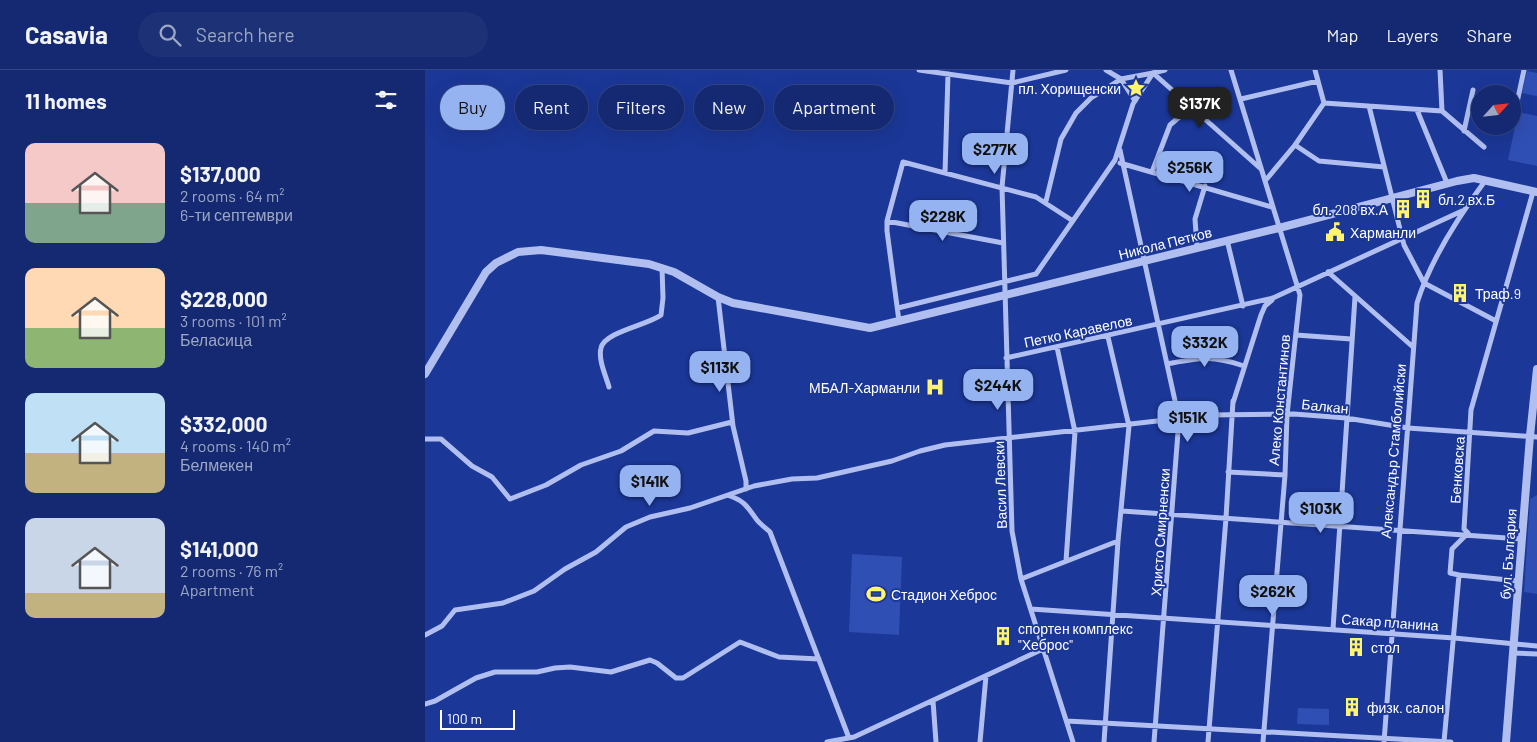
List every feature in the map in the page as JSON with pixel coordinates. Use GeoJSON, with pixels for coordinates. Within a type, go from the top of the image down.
{"type":"FeatureCollection","features":[{"type":"Feature","properties":{"kind":"street"},"geometry":{"type":"LineString","coordinates":[[919,70],[1012,83],[1067,70]]}},
{"type":"Feature","properties":{"kind":"street","name":"Васил Левски"},"geometry":{"type":"LineString","coordinates":[[1013,70],[1002,187],[1012,531],[1021,578],[1073,742]]}},
{"type":"Feature","properties":{"kind":"street"},"geometry":{"type":"LineString","coordinates":[[1106,70],[1121,79],[1135,101]]}},
{"type":"Feature","properties":{"kind":"street"},"geometry":{"type":"LineString","coordinates":[[1046,201],[1061,139],[1070,121],[1091,98],[1121,79],[1165,70]]}},
{"type":"Feature","properties":{"kind":"street","name":"Алеко Константинов"},"geometry":{"type":"LineString","coordinates":[[1231,70],[1296,288],[1300,295],[1287,415],[1285,475],[1263,742]]}},
{"type":"Feature","properties":{"kind":"street"},"geometry":{"type":"LineString","coordinates":[[1315,70],[1324,103]]}},
{"type":"Feature","properties":{"kind":"street"},"geometry":{"type":"LineString","coordinates":[[1441,70],[1442,111]]}},
{"type":"Feature","properties":{"kind":"street"},"geometry":{"type":"LineString","coordinates":[[1521,87],[1525,70]]}},
{"type":"Feature","properties":{"kind":"street"},"geometry":{"type":"LineString","coordinates":[[897,308],[1036,274],[1115,160],[1135,101],[1152,72]]}},
{"type":"Feature","properties":{"kind":"street"},"geometry":{"type":"LineString","coordinates":[[1152,72],[1261,170]]}},
{"type":"Feature","properties":{"kind":"street"},"geometry":{"type":"LineString","coordinates":[[945,173],[948,74]]}},
{"type":"Feature","properties":{"kind":"street"},"geometry":{"type":"LineString","coordinates":[[1241,99],[1318,81]]}},
{"type":"Feature","properties":{"kind":"street"},"geometry":{"type":"LineString","coordinates":[[1464,131],[1471,99]]}},
{"type":"Feature","properties":{"kind":"street"},"geometry":{"type":"LineString","coordinates":[[1324,103],[1442,111],[1484,147]]}},
{"type":"Feature","properties":{"kind":"street"},"geometry":{"type":"LineString","coordinates":[[1265,181],[1295,144],[1324,103]]}},
{"type":"Feature","properties":{"kind":"street"},"geometry":{"type":"LineString","coordinates":[[1369,106],[1403,237],[1424,283],[1496,321]]}},
{"type":"Feature","properties":{"kind":"street"},"geometry":{"type":"LineString","coordinates":[[1152,172],[1170,125],[1191,107]]}},
{"type":"Feature","properties":{"kind":"street"},"geometry":{"type":"LineString","coordinates":[[1417,110],[1447,183]]}},
{"type":"Feature","properties":{"kind":"street"},"geometry":{"type":"LineString","coordinates":[[1295,144],[1319,161],[1384,167]]}},
{"type":"Feature","properties":{"kind":"street","name":"Христо Смирненски"},"geometry":{"type":"LineString","coordinates":[[1119,150],[1179,418],[1154,742]]}},
{"type":"Feature","properties":{"kind":"street"},"geometry":{"type":"LineString","coordinates":[[1115,160],[1272,207]]}},
{"type":"Feature","properties":{"kind":"street"},"geometry":{"type":"LineString","coordinates":[[899,321],[887,222],[903,162],[1002,187],[1046,201],[1073,221]]}},
{"type":"Feature","properties":{"kind":"street","name":"Никола Петков"},"geometry":{"type":"LineString","coordinates":[[662,267],[733,303],[870,328],[1279,228],[1447,183],[1474,178],[1535,192]]}},
{"type":"Feature","properties":{"kind":"street","name":"Александър Стамболийски"},"geometry":{"type":"LineString","coordinates":[[1384,740],[1390,634],[1417,303],[1424,283],[1462,211],[1485,180]]}},
{"type":"Feature","properties":{"kind":"street"},"geometry":{"type":"LineString","coordinates":[[1197,248],[1195,219],[1205,186]]}},
{"type":"Feature","properties":{"kind":"street","name":"Бенковска"},"geometry":{"type":"LineString","coordinates":[[1467,535],[1468,533],[1464,529],[1471,410],[1535,192]]}},
{"type":"Feature","properties":{"kind":"street","name":"Петко Каравелов"},"geometry":{"type":"LineString","coordinates":[[1006,358],[1108,337],[1273,298],[1462,211]]}},
{"type":"Feature","properties":{"kind":"street"},"geometry":{"type":"LineString","coordinates":[[887,222],[1003,243]]}},
{"type":"Feature","properties":{"kind":"street"},"geometry":{"type":"LineString","coordinates":[[1227,240],[1243,306]]}},
{"type":"Feature","properties":{"kind":"street"},"geometry":{"type":"LineString","coordinates":[[425,374],[475,286],[485,272],[507,257],[529,249],[662,267],[663,298],[661,315],[613,336],[604,342],[601,349],[609,386]]}},
{"type":"Feature","properties":{"kind":"street"},"geometry":{"type":"LineString","coordinates":[[1328,272],[1413,347]]}},
{"type":"Feature","properties":{"kind":"street"},"geometry":{"type":"LineString","coordinates":[[1036,274],[1039,287]]}},
{"type":"Feature","properties":{"kind":"street"},"geometry":{"type":"LineString","coordinates":[[718,297],[732,422],[746,480],[746,489]]}},
{"type":"Feature","properties":{"kind":"street"},"geometry":{"type":"LineString","coordinates":[[1333,629],[1355,297]]}},
{"type":"Feature","properties":{"kind":"street"},"geometry":{"type":"LineString","coordinates":[[1207,742],[1226,518],[1233,401],[1243,366],[1265,306],[1273,298]]}},
{"type":"Feature","properties":{"kind":"street"},"geometry":{"type":"LineString","coordinates":[[1296,335],[1351,339]]}},
{"type":"Feature","properties":{"kind":"street"},"geometry":{"type":"LineString","coordinates":[[1104,742],[1118,541],[1129,426],[1108,337]]}},
{"type":"Feature","properties":{"kind":"street"},"geometry":{"type":"LineString","coordinates":[[1057,347],[1075,432],[1066,561]]}},
{"type":"Feature","properties":{"kind":"street"},"geometry":{"type":"LineString","coordinates":[[1167,364],[1209,358],[1221,359],[1243,366]]}},
{"type":"Feature","properties":{"kind":"street","name":"бул. България"},"geometry":{"type":"LineString","coordinates":[[1506,742],[1521,539],[1533,437],[1537,369]]}},
{"type":"Feature","properties":{"kind":"street","name":"Балкан"},"geometry":{"type":"LineString","coordinates":[[425,635],[442,626],[455,610],[503,603],[534,591],[565,569],[596,552],[626,527],[638,521],[729,496],[746,489],[792,479],[817,478],[892,461],[945,445],[1129,426],[1179,418],[1231,415],[1346,418],[1408,428],[1470,434],[1533,437]]}},
{"type":"Feature","properties":{"kind":"street"},"geometry":{"type":"LineString","coordinates":[[425,440],[441,439],[473,466],[492,477],[506,497],[510,499],[546,485],[581,464],[621,451],[654,431],[689,433],[732,422]]}},
{"type":"Feature","properties":{"kind":"street"},"geometry":{"type":"LineString","coordinates":[[1228,472],[1285,475]]}},
{"type":"Feature","properties":{"kind":"street"},"geometry":{"type":"LineString","coordinates":[[729,496],[743,501],[749,506],[759,522],[770,532],[819,659],[853,739]]}},
{"type":"Feature","properties":{"kind":"street"},"geometry":{"type":"LineString","coordinates":[[1122,512],[1340,525],[1521,539]]}},
{"type":"Feature","properties":{"kind":"street"},"geometry":{"type":"LineString","coordinates":[[1467,535],[1452,549],[1451,573],[1518,581]]}},
{"type":"Feature","properties":{"kind":"street"},"geometry":{"type":"LineString","coordinates":[[1021,578],[1118,541]]}},
{"type":"Feature","properties":{"kind":"street"},"geometry":{"type":"LineString","coordinates":[[1444,742],[1459,575]]}},
{"type":"Feature","properties":{"kind":"street","name":"Сакар планина"},"geometry":{"type":"LineString","coordinates":[[1031,609],[1273,627],[1333,629],[1537,646]]}},
{"type":"Feature","properties":{"kind":"street"},"geometry":{"type":"LineString","coordinates":[[425,704],[435,702],[476,678],[495,672],[537,672],[570,667],[611,672],[650,660],[657,663],[676,678],[683,678],[740,642],[779,656],[819,659]]}},
{"type":"Feature","properties":{"kind":"street"},"geometry":{"type":"LineString","coordinates":[[827,742],[853,739],[1043,648]]}},
{"type":"Feature","properties":{"kind":"street"},"geometry":{"type":"LineString","coordinates":[[1513,653],[1537,654]]}},
{"type":"Feature","properties":{"kind":"street"},"geometry":{"type":"LineString","coordinates":[[980,742],[986,676]]}},
{"type":"Feature","properties":{"kind":"street"},"geometry":{"type":"LineString","coordinates":[[933,702],[936,742]]}},
{"type":"Feature","properties":{"kind":"street"},"geometry":{"type":"LineString","coordinates":[[1067,721],[1264,731],[1326,739],[1451,742]]}},
{"type":"Feature","properties":{"kind":"shaded area"},"geometry":{"type":"Polygon","coordinates":[[[1527,71],[1537,73],[1537,96],[1522,93],[1527,71]]]}},
{"type":"Feature","properties":{"kind":"shaded area"},"geometry":{"type":"Polygon","coordinates":[[[1521,113],[1537,116],[1537,166],[1508,160],[1513,135],[1521,135],[1521,113]]]}},
{"type":"Feature","properties":{"kind":"shaded area"},"geometry":{"type":"Polygon","coordinates":[[[1537,495],[1537,594],[1524,592],[1530,499],[1537,495]]]}},
{"type":"Feature","properties":{"kind":"shaded area","name":"Стадион Хеброс"},"geometry":{"type":"Polygon","coordinates":[[[852,554],[902,557],[899,635],[849,632],[852,554]]]}},
{"type":"Feature","properties":{"kind":"shaded area"},"geometry":{"type":"Polygon","coordinates":[[[1298,708],[1329,709],[1329,725],[1297,724],[1298,708]]]}},
{"type":"Feature","properties":{"kind":"place","name":"пл. Хорищенски"},"geometry":{"type":"Point","coordinates":[1136,88]}},
{"type":"Feature","properties":{"kind":"place","name":"бл.2 вх.Б"},"geometry":{"type":"Point","coordinates":[1423,199]}},
{"type":"Feature","properties":{"kind":"place","name":"бл. 208 вх.А"},"geometry":{"type":"Point","coordinates":[1403,209]}},
{"type":"Feature","properties":{"kind":"place","name":"Харманли"},"geometry":{"type":"Point","coordinates":[1335,232]}},
{"type":"Feature","properties":{"kind":"place","name":"Траф.9"},"geometry":{"type":"Point","coordinates":[1460,293]}},
{"type":"Feature","properties":{"kind":"place","name":"МБАЛ-Харманли"},"geometry":{"type":"Point","coordinates":[935,387]}},
{"type":"Feature","properties":{"kind":"place","name":"Стадион Хеброс"},"geometry":{"type":"Point","coordinates":[876,594]}},
{"type":"Feature","properties":{"kind":"place","name":"спортен комплекс \"Хеброс\""},"geometry":{"type":"Point","coordinates":[1003,636]}},
{"type":"Feature","properties":{"kind":"place","name":"стол"},"geometry":{"type":"Point","coordinates":[1356,647]}},
{"type":"Feature","properties":{"kind":"place","name":"физк. салон"},"geometry":{"type":"Point","coordinates":[1352,707]}}]}
